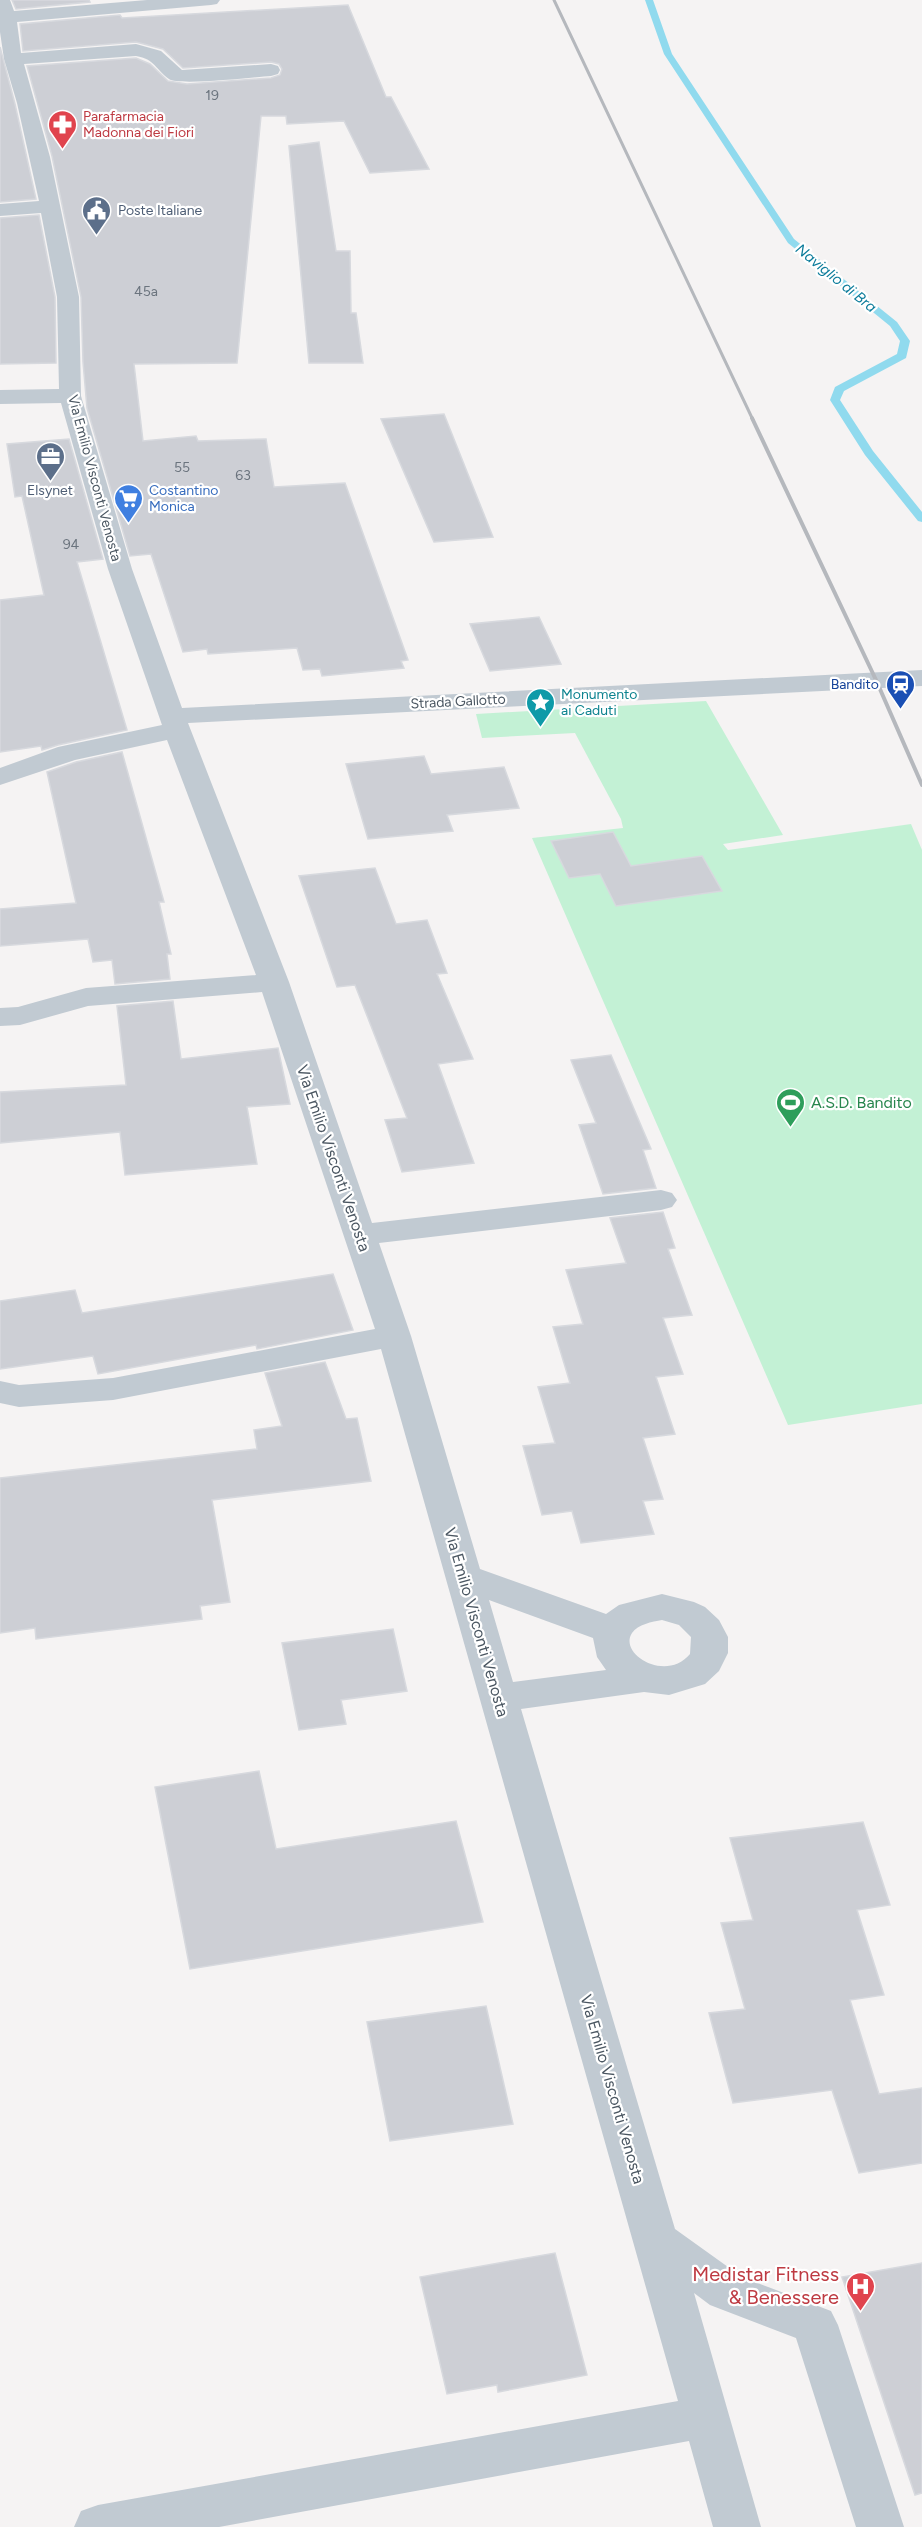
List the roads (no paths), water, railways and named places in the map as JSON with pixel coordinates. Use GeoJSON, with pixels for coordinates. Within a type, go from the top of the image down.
{"type":"FeatureCollection","features":[{"type":"Feature","properties":{"kind":"street"},"geometry":{"type":"LineString","coordinates":[[6,33],[211,0]]}},
{"type":"Feature","properties":{"kind":"street"},"geometry":{"type":"LineString","coordinates":[[6,33],[146,51],[165,59],[176,75],[271,70]]}},
{"type":"Feature","properties":{"kind":"street","name":"Via Emilio Visconti Venosta"},"geometry":{"type":"LineString","coordinates":[[6,33],[27,103],[68,297],[70,396],[120,569],[175,723],[274,982],[394,1336],[708,2417],[737,2527]]}},
{"type":"Feature","properties":{"kind":"street"},"geometry":{"type":"LineString","coordinates":[[0,210],[49,206]]}},
{"type":"Feature","properties":{"kind":"street"},"geometry":{"type":"LineString","coordinates":[[0,397],[70,396]]}},
{"type":"Feature","properties":{"kind":"street","name":"Strada Gallotto"},"geometry":{"type":"LineString","coordinates":[[175,723],[922,678]]}},
{"type":"Feature","properties":{"kind":"street"},"geometry":{"type":"LineString","coordinates":[[0,777],[77,751],[175,723]]}},
{"type":"Feature","properties":{"kind":"street"},"geometry":{"type":"LineString","coordinates":[[0,1017],[20,1016],[86,997],[274,982]]}},
{"type":"Feature","properties":{"kind":"street"},"geometry":{"type":"LineString","coordinates":[[360,1235],[661,1200]]}},
{"type":"Feature","properties":{"kind":"street"},"geometry":{"type":"LineString","coordinates":[[0,1392],[19,1396],[113,1389],[394,1336]]}},
{"type":"Feature","properties":{"kind":"street"},"geometry":{"type":"LineString","coordinates":[[464,1577],[613,1631]]}},
{"type":"Feature","properties":{"kind":"street"},"geometry":{"type":"LineString","coordinates":[[662,1607],[692,1615],[706,1629],[712,1646],[710,1657],[691,1675],[677,1679],[645,1678],[630,1672],[613,1653],[610,1642],[613,1631],[620,1621],[632,1613],[662,1607]]}},
{"type":"Feature","properties":{"kind":"street"},"geometry":{"type":"LineString","coordinates":[[500,1698],[645,1678]]}},
{"type":"Feature","properties":{"kind":"street"},"geometry":{"type":"LineString","coordinates":[[657,2240],[726,2291],[815,2325],[880,2527]]}},
{"type":"Feature","properties":{"kind":"street"},"geometry":{"type":"LineString","coordinates":[[98,2527],[708,2417]]}},
{"type":"Feature","properties":{"kind":"waterway","name":"Naviglio di Bra"},"geometry":{"type":"LineString","coordinates":[[649,0],[668,54],[791,241],[894,324],[905,341],[902,356],[839,389],[835,400],[869,453],[922,519]]}},
{"type":"Feature","properties":{"kind":"railway"},"geometry":{"type":"LineString","coordinates":[[554,0],[753,420]]}},
{"type":"Feature","properties":{"kind":"railway"},"geometry":{"type":"LineString","coordinates":[[752,418],[876,680],[922,785]]}},
{"type":"Feature","properties":{"kind":"place","name":"Parafarmacia Madonna dei Fiori"},"geometry":{"type":"Point","coordinates":[62,150]}},
{"type":"Feature","properties":{"kind":"place","name":"Poste Italiane"},"geometry":{"type":"Point","coordinates":[97,236]}},
{"type":"Feature","properties":{"kind":"place","name":"Elsynet"},"geometry":{"type":"Point","coordinates":[50,482]}},
{"type":"Feature","properties":{"kind":"place","name":"Costantino Monica"},"geometry":{"type":"Point","coordinates":[128,524]}},
{"type":"Feature","properties":{"kind":"place","name":"Bandito"},"geometry":{"type":"Point","coordinates":[900,710]}},
{"type":"Feature","properties":{"kind":"place","name":"Monumento ai Caduti"},"geometry":{"type":"Point","coordinates":[540,728]}},
{"type":"Feature","properties":{"kind":"place","name":"A.S.D. Bandito"},"geometry":{"type":"Point","coordinates":[790,1128]}},
{"type":"Feature","properties":{"kind":"place","name":"Medistar Fitness & Benessere"},"geometry":{"type":"Point","coordinates":[860,2312]}}]}
